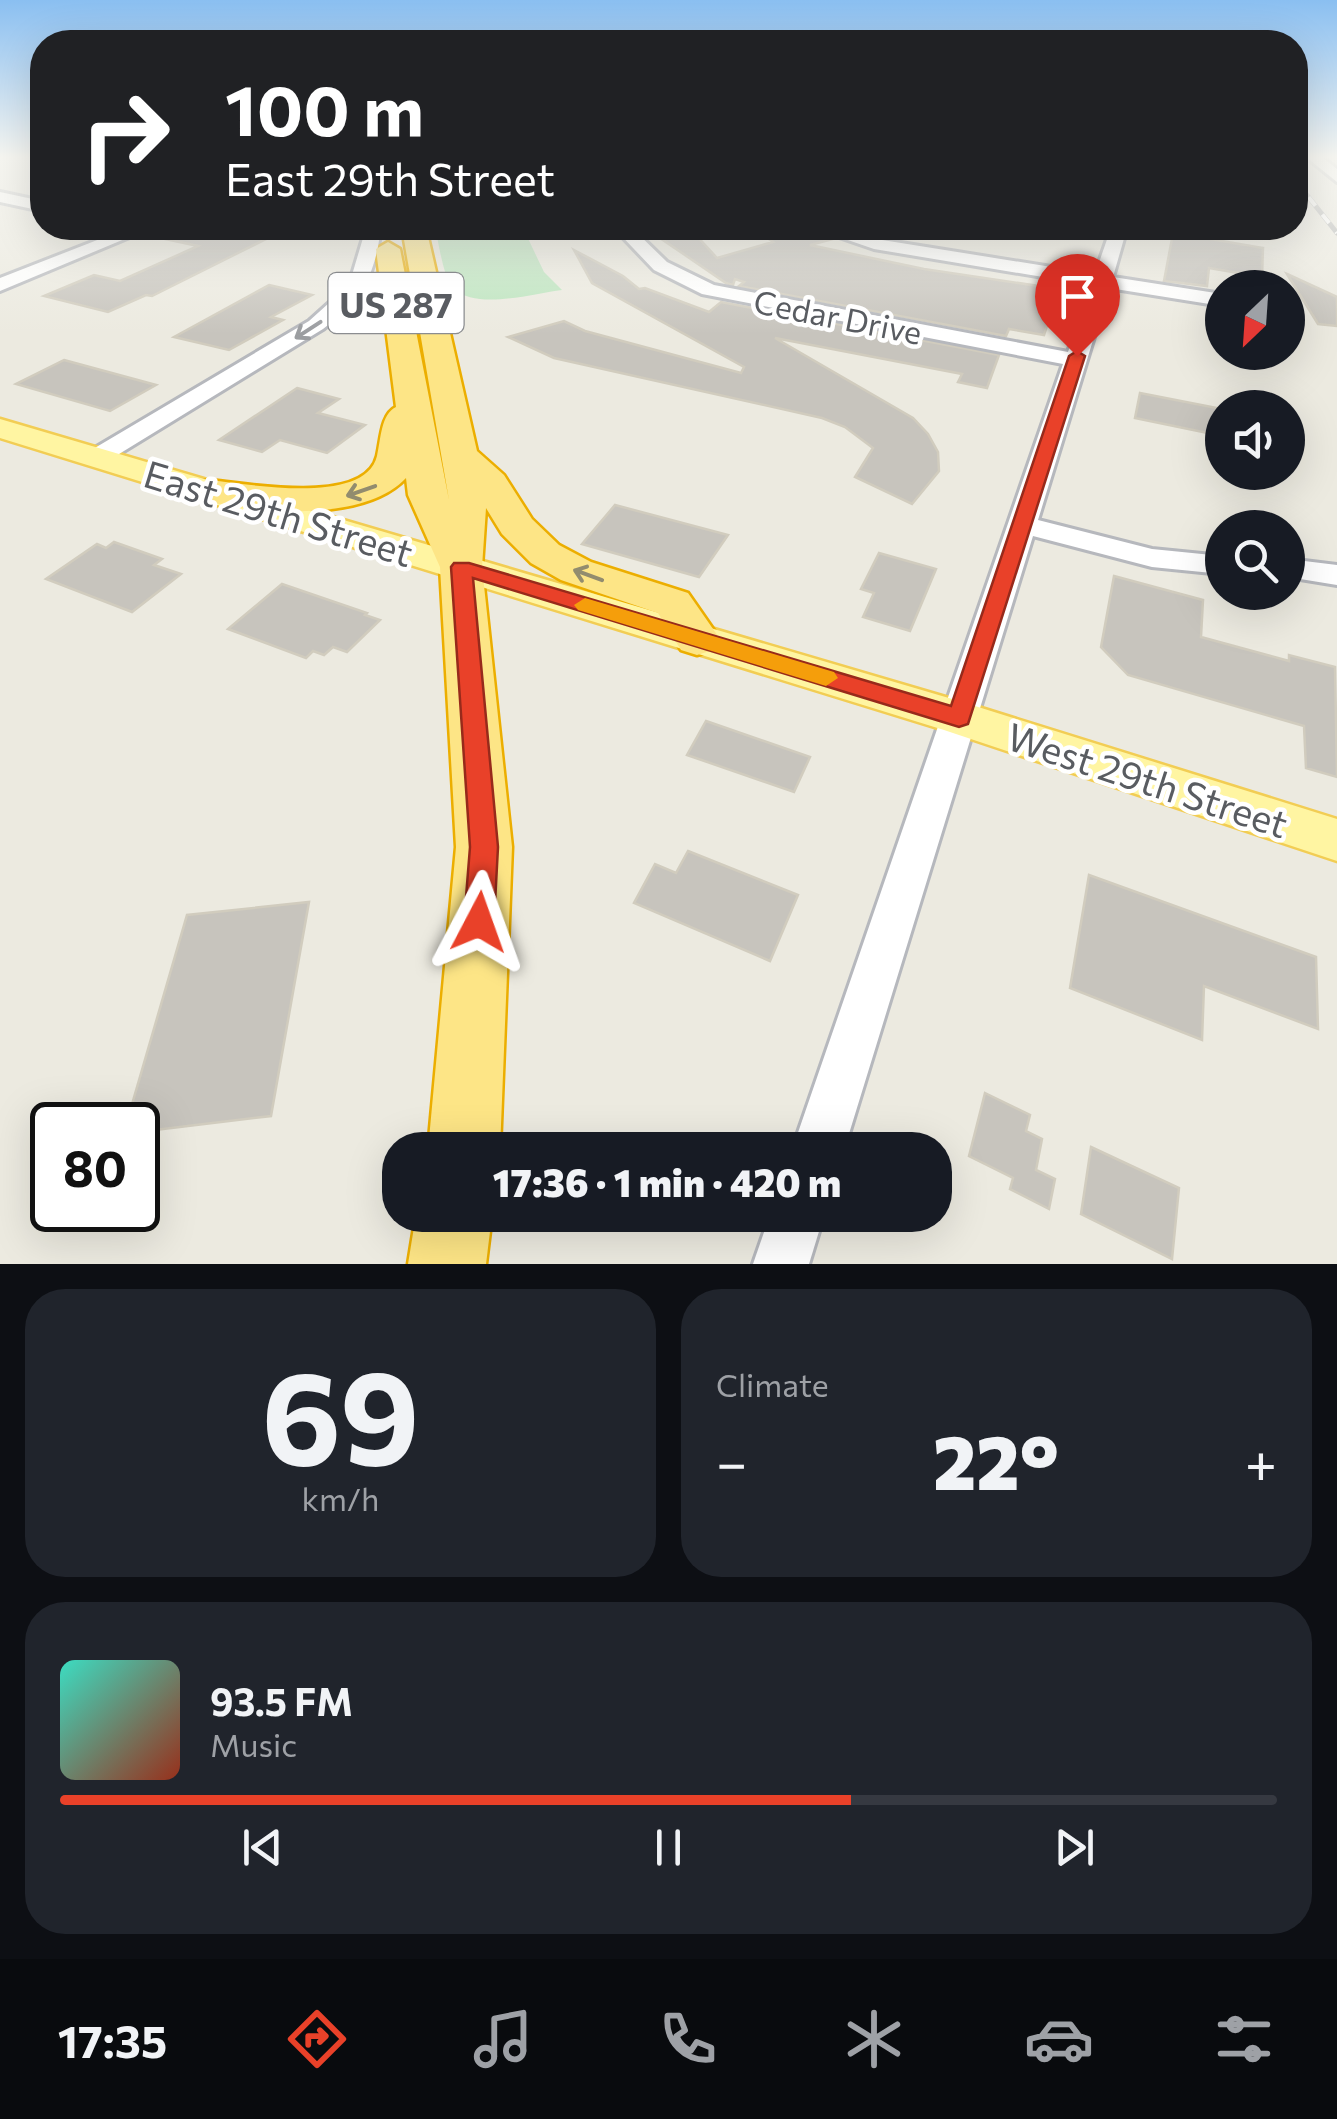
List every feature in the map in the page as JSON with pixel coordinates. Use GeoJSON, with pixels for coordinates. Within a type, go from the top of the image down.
{"type":"FeatureCollection","features":[{"type":"Feature","properties":{"kind":"highway","name":"US 287"},"geometry":{"type":"LineString","coordinates":[[383,240],[427,495],[461,567]]}},
{"type":"Feature","properties":{"kind":"highway","name":"US 287"},"geometry":{"type":"LineString","coordinates":[[416,240],[468,496],[461,567],[484,847],[465,1132]]}},
{"type":"Feature","properties":{"kind":"highway"},"geometry":{"type":"LineString","coordinates":[[208,491],[336,497],[349,496],[385,481],[391,473],[410,379]]}},
{"type":"Feature","properties":{"kind":"highway"},"geometry":{"type":"LineString","coordinates":[[462,458],[491,482],[516,526],[544,554],[576,571],[672,603],[697,638]]}},
{"type":"Feature","properties":{"kind":"highway"},"geometry":{"type":"LineString","coordinates":[[447,1264],[452,1232]]}},
{"type":"Feature","properties":{"kind":"main road","name":"East 29th Street"},"geometry":{"type":"LineString","coordinates":[[0,428],[959,718]]}},
{"type":"Feature","properties":{"kind":"main road","name":"West 29th Street"},"geometry":{"type":"LineString","coordinates":[[959,718],[1337,840]]}},
{"type":"Feature","properties":{"kind":"street"},"geometry":{"type":"LineString","coordinates":[[0,285],[112,240]]}},
{"type":"Feature","properties":{"kind":"street"},"geometry":{"type":"LineString","coordinates":[[97,457],[316,325],[346,302],[365,279],[371,240]]}},
{"type":"Feature","properties":{"kind":"street","name":"Cedar Drive"},"geometry":{"type":"LineString","coordinates":[[633,240],[648,259],[665,271],[730,296],[1076,360]]}},
{"type":"Feature","properties":{"kind":"street"},"geometry":{"type":"LineString","coordinates":[[861,240],[1205,297]]}},
{"type":"Feature","properties":{"kind":"street"},"geometry":{"type":"LineString","coordinates":[[824,1132],[1115,240]]}},
{"type":"Feature","properties":{"kind":"street"},"geometry":{"type":"LineString","coordinates":[[1022,525],[1152,558],[1205,563]]}},
{"type":"Feature","properties":{"kind":"street"},"geometry":{"type":"LineString","coordinates":[[1305,570],[1337,575]]}},
{"type":"Feature","properties":{"kind":"street"},"geometry":{"type":"LineString","coordinates":[[781,1264],[791,1232]]}},
{"type":"Feature","properties":{"kind":"green space"},"geometry":{"type":"Polygon","coordinates":[[[438,240],[529,240],[544,272],[562,290],[505,299],[476,299],[454,289],[438,240]]]}},
{"type":"Feature","properties":{"kind":"building"},"geometry":{"type":"Polygon","coordinates":[[[170,240],[264,240],[152,296],[108,312],[44,296],[94,275],[120,281],[198,246],[170,240]]]}},
{"type":"Feature","properties":{"kind":"building"},"geometry":{"type":"Polygon","coordinates":[[[663,240],[700,240],[717,258],[773,242],[770,240],[829,240],[810,245],[924,269],[1059,289],[1044,335],[1009,329],[1006,336],[739,286],[744,282],[735,279],[733,285],[663,240]]]}},
{"type":"Feature","properties":{"kind":"building"},"geometry":{"type":"Polygon","coordinates":[[[1172,240],[1216,240],[1263,248],[1262,270],[1209,268],[1205,270],[1205,286],[1164,281],[1172,240]]]}},
{"type":"Feature","properties":{"kind":"building"},"geometry":{"type":"Polygon","coordinates":[[[574,250],[639,289],[709,312],[721,302],[999,355],[987,388],[958,382],[962,374],[775,338],[913,418],[928,434],[938,452],[939,471],[912,504],[855,477],[873,448],[845,427],[822,418],[554,358],[508,337],[564,321],[585,331],[741,373],[744,367],[592,283],[574,250]]]}},
{"type":"Feature","properties":{"kind":"building"},"geometry":{"type":"Polygon","coordinates":[[[1305,282],[1337,297],[1337,326],[1318,324],[1305,303],[1305,282]]]}},
{"type":"Feature","properties":{"kind":"building"},"geometry":{"type":"Polygon","coordinates":[[[269,285],[312,295],[271,317],[283,320],[229,350],[174,337],[269,285]]]}},
{"type":"Feature","properties":{"kind":"building"},"geometry":{"type":"Polygon","coordinates":[[[64,360],[156,385],[110,411],[16,384],[64,360]]]}},
{"type":"Feature","properties":{"kind":"building"},"geometry":{"type":"Polygon","coordinates":[[[297,388],[339,399],[318,413],[365,425],[327,453],[280,440],[262,452],[219,440],[297,388]]]}},
{"type":"Feature","properties":{"kind":"building"},"geometry":{"type":"Polygon","coordinates":[[[1140,393],[1205,406],[1205,432],[1135,418],[1140,393]]]}},
{"type":"Feature","properties":{"kind":"building"},"geometry":{"type":"Polygon","coordinates":[[[615,505],[728,535],[699,577],[582,544],[615,505]]]}},
{"type":"Feature","properties":{"kind":"building"},"geometry":{"type":"Polygon","coordinates":[[[114,542],[162,559],[154,565],[181,574],[132,612],[46,579],[97,544],[106,548],[114,542]]]}},
{"type":"Feature","properties":{"kind":"building"},"geometry":{"type":"Polygon","coordinates":[[[879,553],[936,569],[910,631],[863,617],[874,593],[861,589],[879,553]]]}},
{"type":"Feature","properties":{"kind":"building"},"geometry":{"type":"Polygon","coordinates":[[[1114,576],[1203,600],[1201,637],[1289,661],[1289,655],[1335,667],[1337,777],[1306,768],[1304,726],[1128,675],[1101,647],[1114,576]]]}},
{"type":"Feature","properties":{"kind":"building"},"geometry":{"type":"Polygon","coordinates":[[[282,584],[380,620],[347,652],[333,647],[324,655],[313,651],[306,658],[228,629],[282,584]]]}},
{"type":"Feature","properties":{"kind":"building"},"geometry":{"type":"Polygon","coordinates":[[[706,721],[810,757],[794,792],[687,755],[706,721]]]}},
{"type":"Feature","properties":{"kind":"building"},"geometry":{"type":"Polygon","coordinates":[[[688,851],[798,895],[770,961],[634,903],[655,864],[676,873],[688,851]]]}},
{"type":"Feature","properties":{"kind":"building"},"geometry":{"type":"Polygon","coordinates":[[[1089,875],[1316,957],[1318,1029],[1204,986],[1202,1040],[1070,988],[1089,875]]]}},
{"type":"Feature","properties":{"kind":"building"},"geometry":{"type":"Polygon","coordinates":[[[309,902],[271,1116],[160,1129],[160,1102],[133,1102],[187,915],[309,902]]]}},
{"type":"Feature","properties":{"kind":"building"},"geometry":{"type":"Polygon","coordinates":[[[985,1093],[1030,1115],[1026,1131],[1042,1139],[1036,1170],[1055,1179],[1049,1209],[1010,1189],[1013,1178],[969,1156],[985,1093]]]}},
{"type":"Feature","properties":{"kind":"building"},"geometry":{"type":"Polygon","coordinates":[[[1091,1147],[1179,1188],[1172,1259],[1081,1214],[1091,1147]]]}},
{"type":"Feature","properties":{"kind":"railway"},"geometry":{"type":"LineString","coordinates":[[1324,216],[1337,233]]}},
{"type":"Feature","properties":{"kind":"slow traffic"},"geometry":{"type":"LineString","coordinates":[[585,605],[826,678]]}},
{"type":"Feature","properties":{"kind":"route"},"geometry":{"type":"LineString","coordinates":[[479,922],[484,847],[461,567],[959,718],[1077,356]]}}]}
